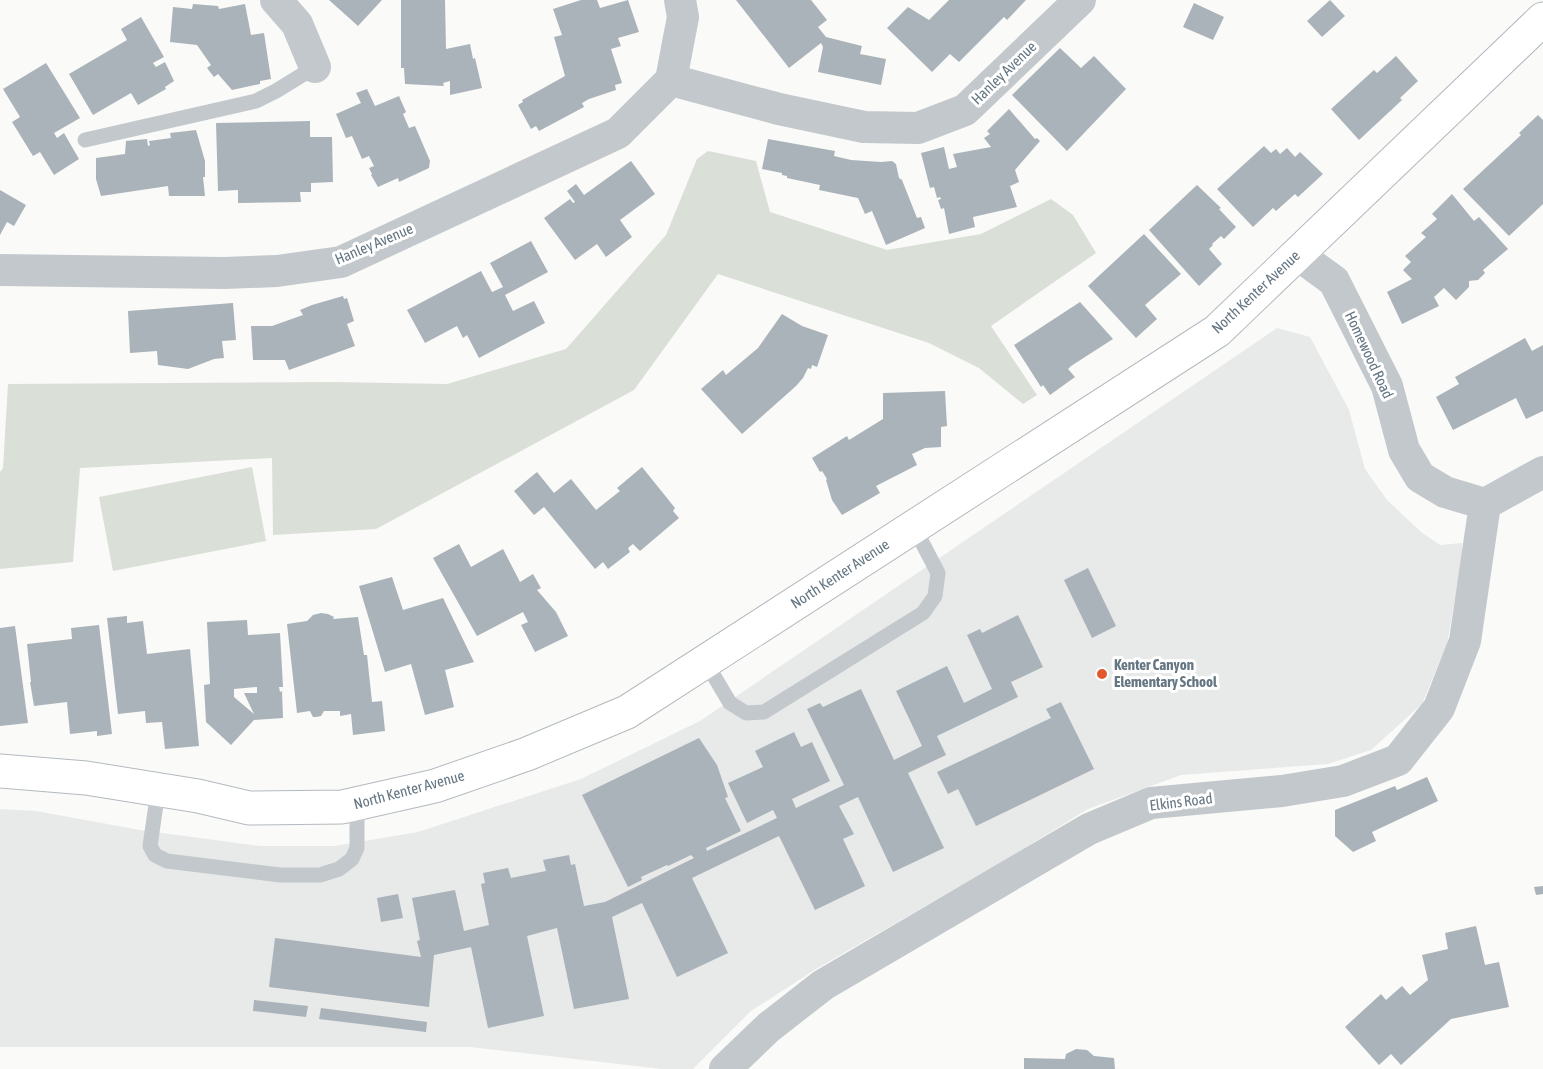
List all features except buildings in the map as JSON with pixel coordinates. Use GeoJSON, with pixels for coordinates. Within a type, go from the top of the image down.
{"type":"FeatureCollection","features":[{"type":"Feature","properties":{"kind":"street"},"geometry":{"type":"LineString","coordinates":[[276,0],[297,24],[315,67]]}},
{"type":"Feature","properties":{"kind":"street"},"geometry":{"type":"LineString","coordinates":[[671,81],[683,17],[680,0]]}},
{"type":"Feature","properties":{"kind":"street","name":"Hanley Avenue"},"geometry":{"type":"LineString","coordinates":[[0,270],[224,273],[277,271],[341,261],[618,133],[671,81],[779,109],[864,127],[918,128],[965,110],[1080,0]]}},
{"type":"Feature","properties":{"kind":"street","name":"North Kenter Avenue"},"geometry":{"type":"LineString","coordinates":[[0,771],[86,778],[198,796],[249,808],[342,807],[435,786],[527,754],[627,712],[1217,331],[1543,19]]}},
{"type":"Feature","properties":{"kind":"street","name":"Homewood Road"},"geometry":{"type":"LineString","coordinates":[[1297,254],[1334,281],[1387,386],[1404,450],[1420,477],[1445,492],[1485,504]]}},
{"type":"Feature","properties":{"kind":"street"},"geometry":{"type":"LineString","coordinates":[[1485,504],[1543,472]]}},
{"type":"Feature","properties":{"kind":"street","name":"Elkins Road"},"geometry":{"type":"LineString","coordinates":[[725,1069],[769,1027],[823,985],[1089,829],[1151,803],[1282,791],[1343,781],[1398,760],[1439,708],[1465,641],[1485,504]]}},
{"type":"Feature","properties":{"kind":"lane"},"geometry":{"type":"LineString","coordinates":[[85,140],[256,101],[276,92],[315,67]]}},
{"type":"Feature","properties":{"kind":"lane"},"geometry":{"type":"LineString","coordinates":[[705,661],[730,703],[746,713],[764,712],[922,613],[935,596],[939,573],[914,526]]}},
{"type":"Feature","properties":{"kind":"lane"},"geometry":{"type":"LineString","coordinates":[[158,790],[150,846],[155,855],[167,861],[291,876],[320,875],[339,869],[352,859],[357,848],[357,805]]}},
{"type":"Feature","properties":{"kind":"shaded area"},"geometry":{"type":"Polygon","coordinates":[[[708,151],[756,161],[770,212],[887,250],[981,234],[1051,199],[1073,215],[1096,253],[991,326],[1037,395],[1023,404],[979,368],[929,343],[718,274],[634,390],[376,529],[273,535],[272,458],[80,468],[73,562],[0,569],[0,472],[3,468],[8,384],[333,382],[447,384],[566,349],[666,235],[697,159],[708,151]]]}},
{"type":"Feature","properties":{"kind":"shaded area","name":"Kenter Canyon Elementary School"},"geometry":{"type":"Polygon","coordinates":[[[1277,328],[1310,337],[1349,410],[1365,469],[1387,500],[1421,532],[1440,545],[1462,543],[1462,558],[1447,644],[1422,704],[1371,750],[1328,764],[1181,775],[1088,809],[1005,860],[816,969],[751,1011],[693,1069],[662,1069],[470,1047],[0,1047],[0,809],[36,811],[140,830],[260,846],[335,846],[418,832],[581,779],[700,721],[1277,328]]]}},
{"type":"Feature","properties":{"kind":"shaded area"},"geometry":{"type":"Polygon","coordinates":[[[252,467],[266,541],[113,571],[99,497],[252,467]]]}},
{"type":"Feature","properties":{"kind":"place","name":"Kenter Canyon Elementary School"},"geometry":{"type":"Point","coordinates":[1102,674]}}]}
